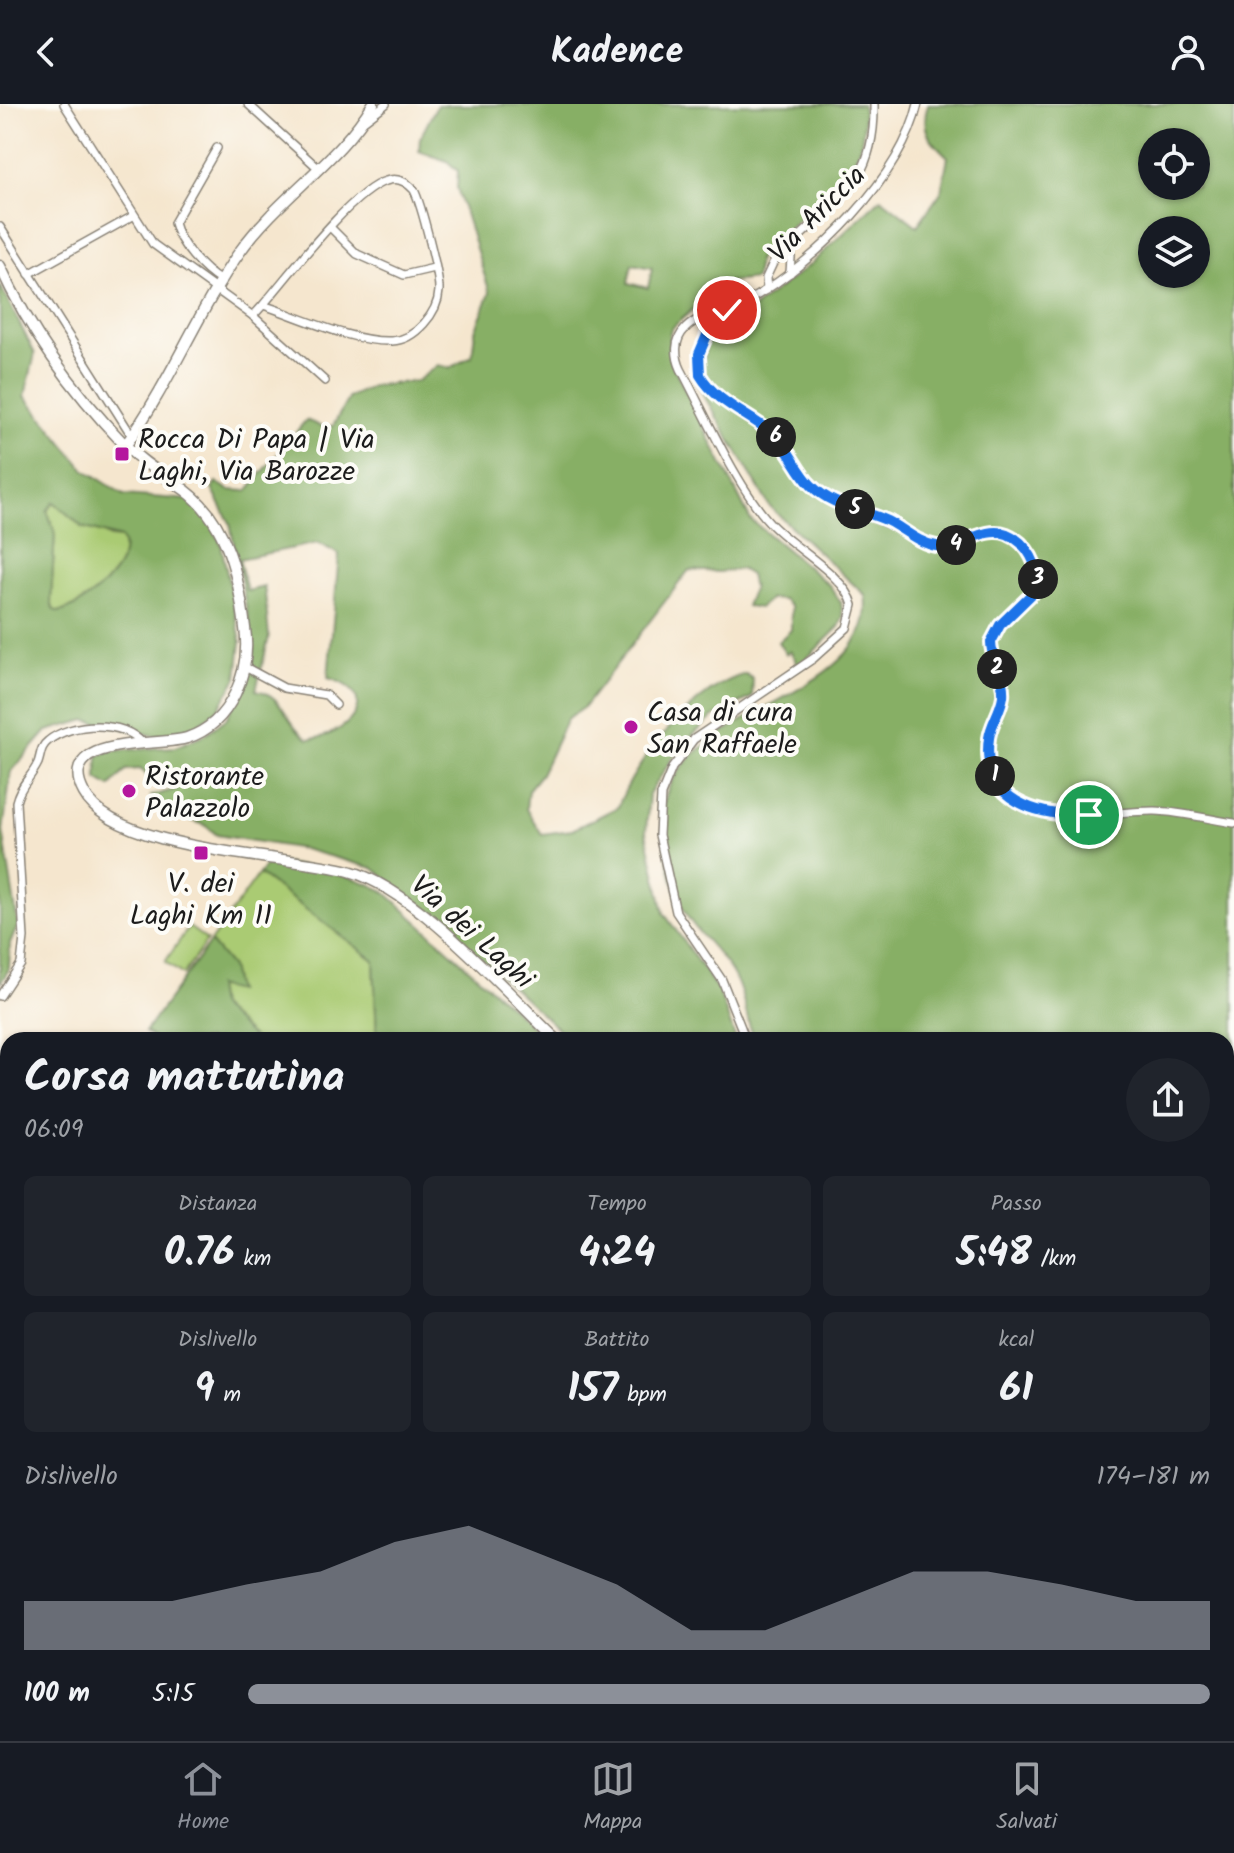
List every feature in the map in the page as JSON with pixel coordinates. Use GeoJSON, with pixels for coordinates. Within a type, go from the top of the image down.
{"type":"FeatureCollection","features":[{"type":"Feature","properties":{"kind":"main road"},"geometry":{"type":"LineString","coordinates":[[129,441],[218,285],[267,218],[357,126],[373,104]]}},
{"type":"Feature","properties":{"kind":"main road","name":"Via dei Laghi"},"geometry":{"type":"LineString","coordinates":[[0,266],[43,348],[129,441],[193,497],[218,527],[240,600],[246,641],[245,667],[234,695],[205,728],[177,741],[101,749],[85,760],[80,772],[81,787],[101,811],[166,840],[322,865],[375,880],[427,917],[549,1032]]}},
{"type":"Feature","properties":{"kind":"street"},"geometry":{"type":"LineString","coordinates":[[64,104],[153,244],[218,285]]}},
{"type":"Feature","properties":{"kind":"street"},"geometry":{"type":"LineString","coordinates":[[248,104],[317,167]]}},
{"type":"Feature","properties":{"kind":"street"},"geometry":{"type":"LineString","coordinates":[[357,126],[386,104]]}},
{"type":"Feature","properties":{"kind":"street"},"geometry":{"type":"LineString","coordinates":[[767,290],[769,269],[864,172],[873,144],[874,104]]}},
{"type":"Feature","properties":{"kind":"street","name":"Via Ariccia"},"geometry":{"type":"LineString","coordinates":[[743,1032],[722,980],[676,912],[659,835],[661,795],[672,768],[694,739],[807,664],[845,630],[853,608],[841,585],[761,512],[681,369],[677,352],[681,334],[692,323],[767,290],[789,275],[856,210],[884,176],[905,143],[918,104]]}},
{"type":"Feature","properties":{"kind":"street"},"geometry":{"type":"LineString","coordinates":[[217,148],[174,223],[178,233],[218,285],[325,381]]}},
{"type":"Feature","properties":{"kind":"street"},"geometry":{"type":"LineString","coordinates":[[253,316],[355,201],[377,185],[390,180],[404,182],[419,199],[440,290],[434,310],[422,326],[403,340],[368,340],[263,305]]}},
{"type":"Feature","properties":{"kind":"street"},"geometry":{"type":"LineString","coordinates":[[29,274],[133,216]]}},
{"type":"Feature","properties":{"kind":"street"},"geometry":{"type":"LineString","coordinates":[[0,227],[129,441]]}},
{"type":"Feature","properties":{"kind":"street"},"geometry":{"type":"LineString","coordinates":[[331,228],[357,254],[404,275],[434,268]]}},
{"type":"Feature","properties":{"kind":"street"},"geometry":{"type":"LineString","coordinates":[[792,243],[799,252],[811,253]]}},
{"type":"Feature","properties":{"kind":"street"},"geometry":{"type":"LineString","coordinates":[[789,275],[792,243]]}},
{"type":"Feature","properties":{"kind":"street"},"geometry":{"type":"LineString","coordinates":[[716,314],[698,357],[702,379],[733,409],[776,437],[820,494],[886,520],[931,545],[953,546],[995,532],[1015,539],[1029,552],[1038,576],[1037,589],[1000,625],[991,642],[1003,692],[990,733],[989,754],[995,777],[1008,796],[1024,807],[1050,813],[1162,811],[1234,823]]}},
{"type":"Feature","properties":{"kind":"street"},"geometry":{"type":"LineString","coordinates":[[245,667],[284,688],[326,695],[336,705]]}},
{"type":"Feature","properties":{"kind":"street"},"geometry":{"type":"LineString","coordinates":[[0,996],[21,964],[24,938],[16,802],[42,748],[64,732],[91,727],[127,732],[143,744]]}},
{"type":"Feature","properties":{"kind":"green space"},"geometry":{"type":"Polygon","coordinates":[[[862,104],[863,136],[845,173],[758,259],[755,279],[711,284],[695,307],[669,334],[670,360],[750,519],[830,586],[841,603],[843,617],[839,627],[799,666],[790,651],[786,654],[778,642],[791,630],[791,607],[784,600],[770,599],[759,608],[746,606],[753,588],[750,575],[740,569],[719,572],[689,570],[584,707],[567,719],[541,774],[528,790],[526,809],[542,834],[572,830],[618,807],[638,768],[688,709],[727,682],[746,674],[753,679],[752,697],[713,717],[680,747],[649,794],[646,832],[664,913],[719,992],[733,1032],[561,1032],[441,921],[373,868],[303,849],[217,835],[205,825],[170,813],[151,796],[177,789],[174,781],[150,777],[140,769],[126,770],[110,787],[97,779],[98,756],[110,751],[175,747],[204,735],[226,719],[250,676],[254,648],[230,523],[212,489],[216,482],[229,490],[247,491],[306,420],[320,426],[333,426],[349,397],[373,386],[417,381],[438,365],[450,368],[472,356],[475,331],[490,293],[457,188],[458,171],[447,161],[419,151],[420,138],[437,105],[862,104]],[[632,264],[628,283],[648,288],[652,268],[632,264]],[[318,543],[239,559],[247,591],[264,587],[265,593],[269,637],[256,690],[273,697],[308,739],[336,731],[354,714],[357,704],[355,694],[345,685],[328,678],[339,554],[318,543]]]}},
{"type":"Feature","properties":{"kind":"green space"},"geometry":{"type":"Polygon","coordinates":[[[928,104],[1234,104],[1234,1032],[751,1032],[735,978],[689,919],[679,898],[671,874],[663,825],[669,787],[692,756],[727,730],[806,685],[839,660],[861,631],[865,595],[770,507],[697,384],[707,345],[720,326],[751,310],[812,263],[881,198],[917,226],[941,192],[948,157],[936,145],[926,127],[928,104]]]}},
{"type":"Feature","properties":{"kind":"green space"},"geometry":{"type":"Polygon","coordinates":[[[0,285],[35,354],[25,396],[84,469],[124,495],[191,500],[211,521],[221,544],[241,641],[237,678],[218,709],[188,733],[156,736],[86,720],[47,731],[11,772],[3,831],[18,925],[10,944],[9,969],[0,984],[0,285]],[[54,502],[47,511],[55,533],[51,600],[53,609],[58,612],[93,594],[121,560],[124,549],[121,538],[82,527],[54,502]]]}},
{"type":"Feature","properties":{"kind":"green space"},"geometry":{"type":"Polygon","coordinates":[[[54,502],[110,537],[121,538],[124,549],[121,560],[104,584],[80,603],[58,612],[53,609],[51,600],[55,533],[47,511],[54,502]]]}},
{"type":"Feature","properties":{"kind":"green space"},"geometry":{"type":"Polygon","coordinates":[[[269,861],[342,875],[384,891],[538,1032],[377,1032],[374,960],[259,874],[269,861]]]}},
{"type":"Feature","properties":{"kind":"green space"},"geometry":{"type":"Polygon","coordinates":[[[259,874],[374,960],[377,1032],[247,1032],[219,1007],[215,986],[236,990],[210,942],[259,874]]]}},
{"type":"Feature","properties":{"kind":"green space"},"geometry":{"type":"Polygon","coordinates":[[[189,927],[207,940],[183,975],[165,962],[189,927]]]}},
{"type":"Feature","properties":{"kind":"green space"},"geometry":{"type":"Polygon","coordinates":[[[210,942],[231,967],[236,991],[216,986],[219,1007],[247,1032],[145,1032],[210,942]]]}},
{"type":"Feature","properties":{"kind":"place","name":"Rocca Di Papa | Via Laghi, Via Barozze"},"geometry":{"type":"Point","coordinates":[122,454]}},
{"type":"Feature","properties":{"kind":"place","name":"Casa di cura San Raffaele"},"geometry":{"type":"Point","coordinates":[631,727]}},
{"type":"Feature","properties":{"kind":"place","name":"Ristorante Palazzolo"},"geometry":{"type":"Point","coordinates":[129,791]}},
{"type":"Feature","properties":{"kind":"place","name":"V. dei Laghi Km 11"},"geometry":{"type":"Point","coordinates":[201,853]}},
{"type":"Feature","properties":{"kind":"route"},"geometry":{"type":"LineString","coordinates":[[727,310],[716,314],[700,349],[700,375],[733,409],[776,437],[818,492],[826,498],[886,520],[931,545],[953,546],[995,532],[1013,537],[1026,548],[1037,573],[1037,589],[1027,603],[1000,625],[991,642],[1003,692],[990,733],[990,763],[1004,792],[1022,806],[1050,813],[1089,815]]}}]}
